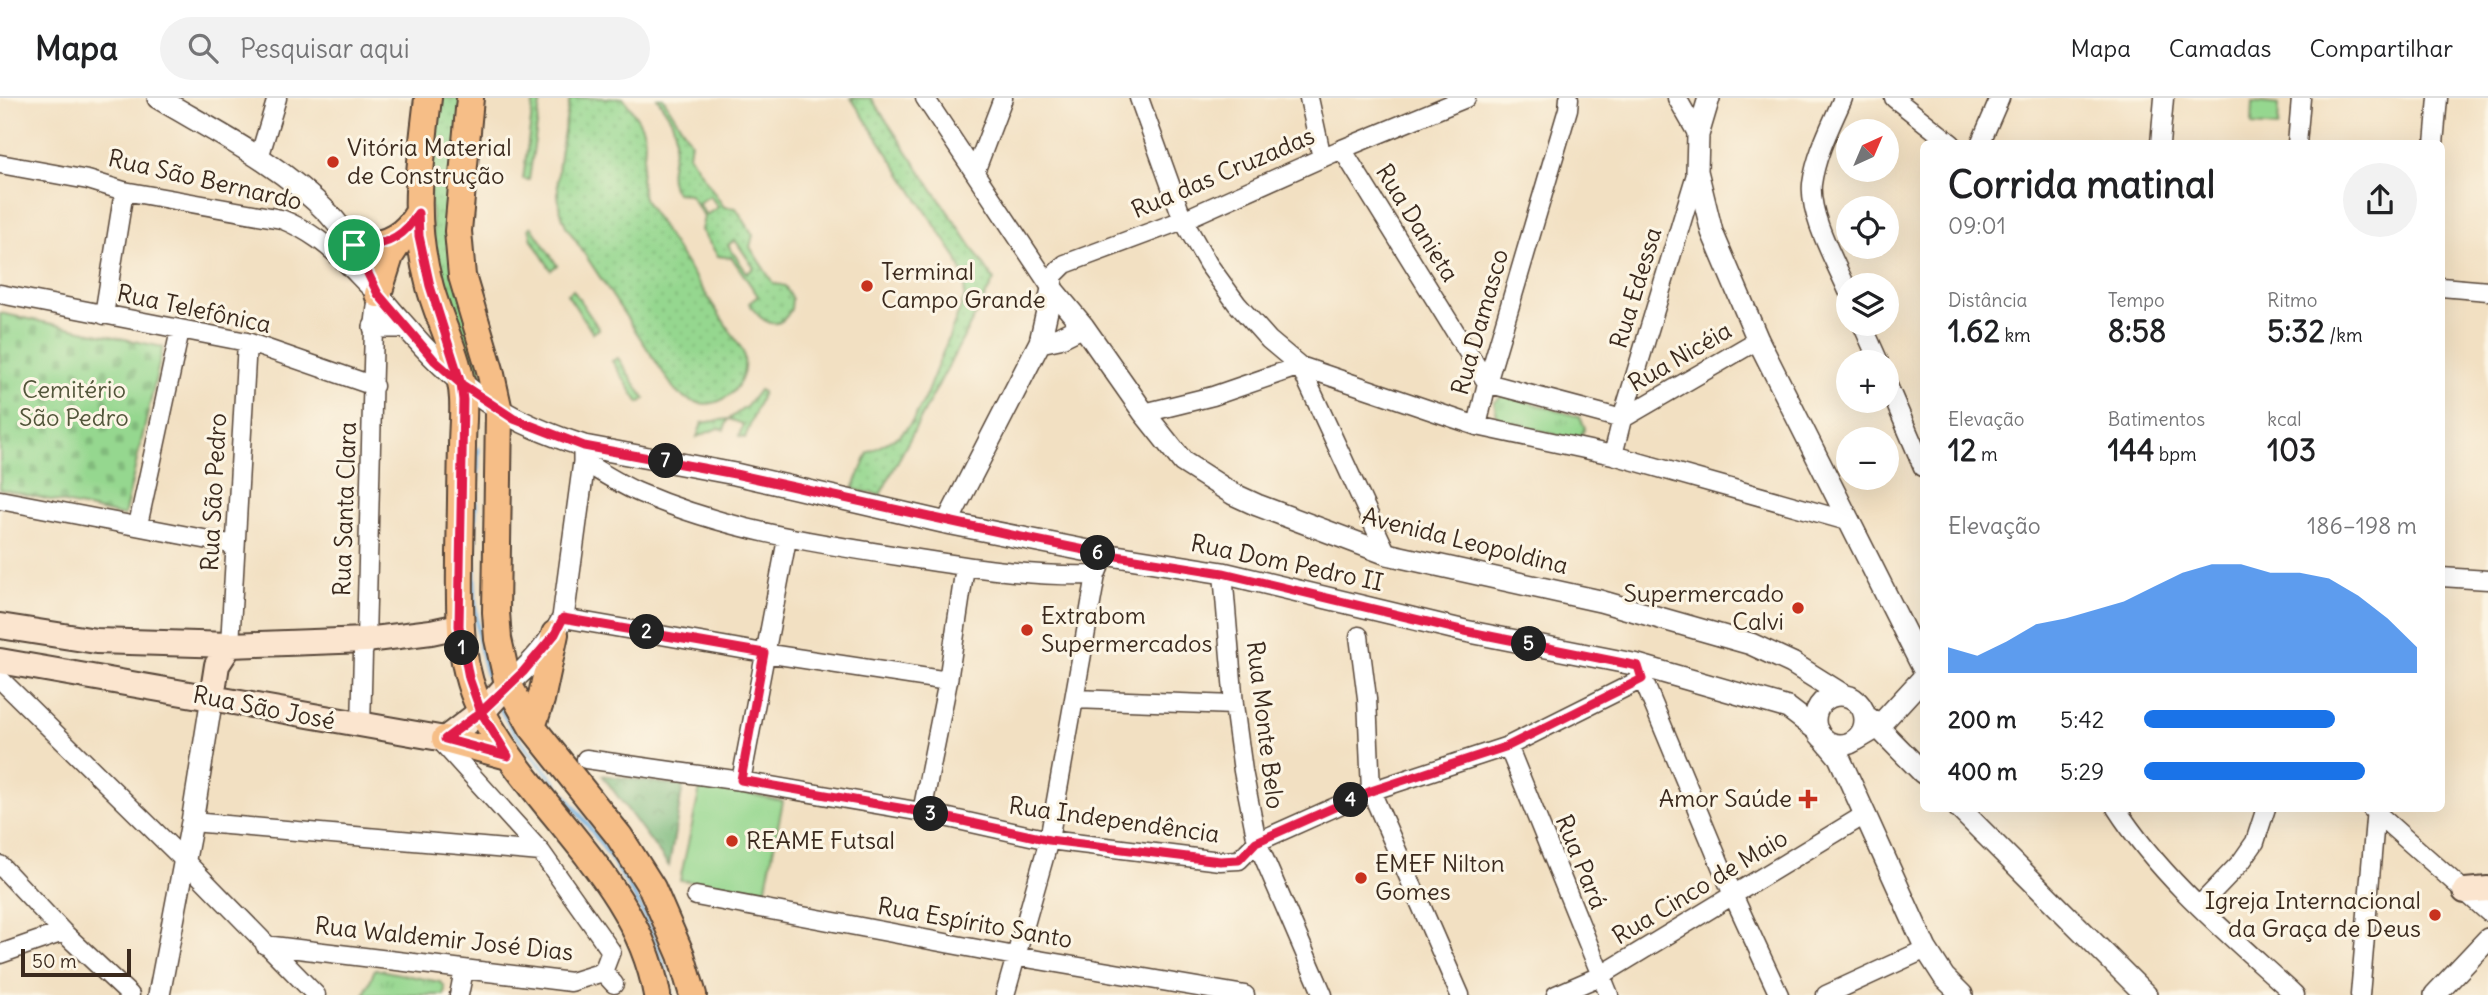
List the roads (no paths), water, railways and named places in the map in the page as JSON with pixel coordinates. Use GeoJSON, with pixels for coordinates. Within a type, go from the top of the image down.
{"type":"FeatureCollection","features":[{"type":"Feature","properties":{"kind":"main road"},"geometry":{"type":"LineString","coordinates":[[378,294],[386,265],[412,222],[428,98]]}},
{"type":"Feature","properties":{"kind":"main road"},"geometry":{"type":"LineString","coordinates":[[470,98],[458,231],[467,295],[490,370],[499,411],[496,612],[498,639],[495,698],[508,756],[592,860],[623,905],[645,954],[657,995]]}},
{"type":"Feature","properties":{"kind":"main road"},"geometry":{"type":"LineString","coordinates":[[354,245],[381,244],[412,222]]}},
{"type":"Feature","properties":{"kind":"main road"},"geometry":{"type":"LineString","coordinates":[[412,222],[419,236],[430,286],[461,384],[463,400],[459,626],[469,678],[532,727],[619,836],[652,888],[681,955],[693,995]]}},
{"type":"Feature","properties":{"kind":"main road"},"geometry":{"type":"LineString","coordinates":[[462,443],[477,426],[499,411]]}},
{"type":"Feature","properties":{"kind":"main road","name":"Rua São José"},"geometry":{"type":"LineString","coordinates":[[0,626],[96,641],[230,645],[366,640],[459,626]]}},
{"type":"Feature","properties":{"kind":"main road"},"geometry":{"type":"LineString","coordinates":[[532,727],[559,626]]}},
{"type":"Feature","properties":{"kind":"main road"},"geometry":{"type":"LineString","coordinates":[[212,697],[218,665],[230,645]]}},
{"type":"Feature","properties":{"kind":"main road","name":"Rua São José"},"geometry":{"type":"LineString","coordinates":[[0,661],[442,739]]}},
{"type":"Feature","properties":{"kind":"main road"},"geometry":{"type":"LineString","coordinates":[[442,739],[495,698]]}},
{"type":"Feature","properties":{"kind":"main road"},"geometry":{"type":"LineString","coordinates":[[442,739],[508,756]]}},
{"type":"Feature","properties":{"kind":"street"},"geometry":{"type":"LineString","coordinates":[[158,98],[293,180],[328,212],[354,245],[378,294]]}},
{"type":"Feature","properties":{"kind":"street"},"geometry":{"type":"LineString","coordinates":[[259,158],[277,98]]}},
{"type":"Feature","properties":{"kind":"street","name":"Avenida Leopoldina"},"geometry":{"type":"LineString","coordinates":[[925,98],[1052,289],[1083,326],[1144,413],[1183,462],[1233,494],[1257,505],[1387,554],[1600,601],[1751,644],[1792,663],[1843,695]]}},
{"type":"Feature","properties":{"kind":"street"},"geometry":{"type":"LineString","coordinates":[[975,172],[1003,98]]}},
{"type":"Feature","properties":{"kind":"street"},"geometry":{"type":"LineString","coordinates":[[1139,98],[1183,220],[1208,264],[1237,304],[1269,341],[1300,366],[1477,426]]}},
{"type":"Feature","properties":{"kind":"street"},"geometry":{"type":"LineString","coordinates":[[1309,98],[1322,158]]}},
{"type":"Feature","properties":{"kind":"street","name":"Rua das Cruzadas"},"geometry":{"type":"LineString","coordinates":[[1052,289],[1054,275],[1065,264],[1183,220],[1342,149],[1466,98]]}},
{"type":"Feature","properties":{"kind":"street","name":"Rua Damasco"},"geometry":{"type":"LineString","coordinates":[[1569,98],[1568,110],[1486,383],[1477,426],[1613,455],[1851,522]]}},
{"type":"Feature","properties":{"kind":"street"},"geometry":{"type":"LineString","coordinates":[[1677,98],[1698,135]]}},
{"type":"Feature","properties":{"kind":"street"},"geometry":{"type":"LineString","coordinates":[[1709,98],[1698,135],[1697,171],[1712,232],[1758,340],[1920,662]]}},
{"type":"Feature","properties":{"kind":"street"},"geometry":{"type":"LineString","coordinates":[[1841,273],[1815,213],[1812,186],[1820,150],[1843,98]]}},
{"type":"Feature","properties":{"kind":"street"},"geometry":{"type":"LineString","coordinates":[[1894,98],[1947,140]]}},
{"type":"Feature","properties":{"kind":"street"},"geometry":{"type":"LineString","coordinates":[[1982,140],[2000,98]]}},
{"type":"Feature","properties":{"kind":"street"},"geometry":{"type":"LineString","coordinates":[[2160,140],[2164,98]]}},
{"type":"Feature","properties":{"kind":"street"},"geometry":{"type":"LineString","coordinates":[[2297,140],[2301,98]]}},
{"type":"Feature","properties":{"kind":"street"},"geometry":{"type":"LineString","coordinates":[[2434,140],[2438,98]]}},
{"type":"Feature","properties":{"kind":"street","name":"Rua Danieta"},"geometry":{"type":"LineString","coordinates":[[1342,149],[1486,383]]}},
{"type":"Feature","properties":{"kind":"street","name":"Rua São Bernardo"},"geometry":{"type":"LineString","coordinates":[[0,164],[89,180],[124,191],[281,219],[302,227],[323,242],[378,294],[435,361],[461,384],[499,411],[562,439],[584,454]]}},
{"type":"Feature","properties":{"kind":"street","name":"Rua Edessa"},"geometry":{"type":"LineString","coordinates":[[1622,419],[1697,171]]}},
{"type":"Feature","properties":{"kind":"street"},"geometry":{"type":"LineString","coordinates":[[104,315],[124,191]]}},
{"type":"Feature","properties":{"kind":"street"},"geometry":{"type":"LineString","coordinates":[[2445,287],[2488,291]]}},
{"type":"Feature","properties":{"kind":"street"},"geometry":{"type":"LineString","coordinates":[[947,523],[1040,342],[1052,289]]}},
{"type":"Feature","properties":{"kind":"street","name":"Rua Telefônica"},"geometry":{"type":"LineString","coordinates":[[0,294],[247,342],[374,386]]}},
{"type":"Feature","properties":{"kind":"street","name":"Rua Santa Clara"},"geometry":{"type":"LineString","coordinates":[[361,726],[363,653],[366,640],[374,327],[378,294]]}},
{"type":"Feature","properties":{"kind":"street"},"geometry":{"type":"LineString","coordinates":[[1040,342],[1059,338],[1083,326]]}},
{"type":"Feature","properties":{"kind":"street"},"geometry":{"type":"LineString","coordinates":[[374,327],[406,327]]}},
{"type":"Feature","properties":{"kind":"street"},"geometry":{"type":"LineString","coordinates":[[138,525],[180,330]]}},
{"type":"Feature","properties":{"kind":"street","name":"Rua Nicéia"},"geometry":{"type":"LineString","coordinates":[[1613,455],[1622,419],[1758,340]]}},
{"type":"Feature","properties":{"kind":"street","name":"Rua São Pedro"},"geometry":{"type":"LineString","coordinates":[[230,645],[247,342]]}},
{"type":"Feature","properties":{"kind":"street"},"geometry":{"type":"LineString","coordinates":[[1144,413],[1213,396],[1300,366]]}},
{"type":"Feature","properties":{"kind":"street"},"geometry":{"type":"LineString","coordinates":[[1300,366],[1387,554]]}},
{"type":"Feature","properties":{"kind":"street"},"geometry":{"type":"LineString","coordinates":[[1486,383],[1622,419]]}},
{"type":"Feature","properties":{"kind":"street"},"geometry":{"type":"LineString","coordinates":[[1899,411],[1920,460]]}},
{"type":"Feature","properties":{"kind":"street"},"geometry":{"type":"LineString","coordinates":[[495,698],[523,672],[559,626],[584,454],[639,493],[728,525],[787,539],[965,567],[1069,576],[1096,575]]}},
{"type":"Feature","properties":{"kind":"street","name":"Rua Dom Pedro II"},"geometry":{"type":"LineString","coordinates":[[584,454],[735,474],[947,523],[1104,554],[1223,573],[1788,708],[1821,735],[1839,757],[1926,949],[1944,977],[1962,995]]}},
{"type":"Feature","properties":{"kind":"street"},"geometry":{"type":"LineString","coordinates":[[0,500],[235,545]]}},
{"type":"Feature","properties":{"kind":"street"},"geometry":{"type":"LineString","coordinates":[[741,780],[787,539]]}},
{"type":"Feature","properties":{"kind":"street"},"geometry":{"type":"LineString","coordinates":[[1005,995],[1049,840],[1096,575],[1104,554]]}},
{"type":"Feature","properties":{"kind":"street"},"geometry":{"type":"LineString","coordinates":[[922,812],[948,681],[965,567]]}},
{"type":"Feature","properties":{"kind":"street","name":"Rua Monte Belo"},"geometry":{"type":"LineString","coordinates":[[1223,573],[1234,705],[1256,842],[1323,995]]}},
{"type":"Feature","properties":{"kind":"street"},"geometry":{"type":"LineString","coordinates":[[2445,577],[2488,580]]}},
{"type":"Feature","properties":{"kind":"street"},"geometry":{"type":"LineString","coordinates":[[559,626],[948,681]]}},
{"type":"Feature","properties":{"kind":"street"},"geometry":{"type":"LineString","coordinates":[[1359,636],[1367,698],[1371,791],[1461,995]]}},
{"type":"Feature","properties":{"kind":"street"},"geometry":{"type":"LineString","coordinates":[[1640,672],[1732,895],[1779,995]]}},
{"type":"Feature","properties":{"kind":"street","name":"Rua Independência"},"geometry":{"type":"LineString","coordinates":[[586,760],[741,780],[922,812],[1049,840],[1220,861],[1239,860],[1256,842],[1371,791],[1508,746],[1640,672]]}},
{"type":"Feature","properties":{"kind":"street"},"geometry":{"type":"LineString","coordinates":[[0,679],[184,860],[316,995]]}},
{"type":"Feature","properties":{"kind":"street"},"geometry":{"type":"LineString","coordinates":[[1920,680],[1870,720],[1853,741],[1840,745],[1821,735],[1815,718],[1819,706],[1829,697],[1843,695],[1856,701],[1870,720],[1920,770]]}},
{"type":"Feature","properties":{"kind":"street"},"geometry":{"type":"LineString","coordinates":[[159,995],[192,822],[212,697]]}},
{"type":"Feature","properties":{"kind":"street"},"geometry":{"type":"LineString","coordinates":[[1075,699],[1234,705]]}},
{"type":"Feature","properties":{"kind":"street"},"geometry":{"type":"LineString","coordinates":[[442,739],[541,852]]}},
{"type":"Feature","properties":{"kind":"street","name":"Rua Pará"},"geometry":{"type":"LineString","coordinates":[[1508,746],[1609,995]]}},
{"type":"Feature","properties":{"kind":"street"},"geometry":{"type":"LineString","coordinates":[[2119,812],[2137,841],[2199,906],[2295,995]]}},
{"type":"Feature","properties":{"kind":"street"},"geometry":{"type":"LineString","coordinates":[[2199,906],[2241,862],[2255,842],[2265,812]]}},
{"type":"Feature","properties":{"kind":"street"},"geometry":{"type":"LineString","coordinates":[[2360,995],[2374,812]]}},
{"type":"Feature","properties":{"kind":"street"},"geometry":{"type":"LineString","coordinates":[[2377,812],[2477,890],[2488,912]]}},
{"type":"Feature","properties":{"kind":"street"},"geometry":{"type":"LineString","coordinates":[[1971,813],[2146,995]]}},
{"type":"Feature","properties":{"kind":"street","name":"Rua Cinco de Maio"},"geometry":{"type":"LineString","coordinates":[[1556,995],[1600,976],[1866,814]]}},
{"type":"Feature","properties":{"kind":"street"},"geometry":{"type":"LineString","coordinates":[[192,822],[541,852]]}},
{"type":"Feature","properties":{"kind":"street","name":"Rua Waldemir José Dias"},"geometry":{"type":"LineString","coordinates":[[265,945],[464,970],[569,988],[608,978],[611,951],[541,852]]}},
{"type":"Feature","properties":{"kind":"street"},"geometry":{"type":"LineString","coordinates":[[0,865],[63,932],[130,995]]}},
{"type":"Feature","properties":{"kind":"street","name":"Rua Espírito Santo"},"geometry":{"type":"LineString","coordinates":[[696,895],[1015,956],[1245,995]]}},
{"type":"Feature","properties":{"kind":"street"},"geometry":{"type":"LineString","coordinates":[[0,954],[63,932]]}},
{"type":"Feature","properties":{"kind":"street"},"geometry":{"type":"LineString","coordinates":[[2435,995],[2488,939]]}},
{"type":"Feature","properties":{"kind":"street"},"geometry":{"type":"LineString","coordinates":[[1826,995],[1926,949]]}},
{"type":"Feature","properties":{"kind":"street"},"geometry":{"type":"LineString","coordinates":[[460,995],[464,970]]}},
{"type":"Feature","properties":{"kind":"waterway"},"geometry":{"type":"LineString","coordinates":[[478,449],[474,540],[475,603],[478,634],[493,691]]}},
{"type":"Feature","properties":{"kind":"waterway"},"geometry":{"type":"LineString","coordinates":[[499,705],[517,736],[593,832],[627,882],[653,936],[671,995]]}},
{"type":"Feature","properties":{"kind":"place","name":"Vitória Material de Construção"},"geometry":{"type":"Point","coordinates":[333,162]}},
{"type":"Feature","properties":{"kind":"place","name":"Terminal Campo Grande"},"geometry":{"type":"Point","coordinates":[867,286]}},
{"type":"Feature","properties":{"kind":"place","name":"Supermercado Calvi"},"geometry":{"type":"Point","coordinates":[1798,608]}},
{"type":"Feature","properties":{"kind":"place","name":"Extrabom Supermercados"},"geometry":{"type":"Point","coordinates":[1027,630]}},
{"type":"Feature","properties":{"kind":"place","name":"Amor Saúde"},"geometry":{"type":"Point","coordinates":[1808,799]}},
{"type":"Feature","properties":{"kind":"place","name":"REAME Futsal"},"geometry":{"type":"Point","coordinates":[732,841]}},
{"type":"Feature","properties":{"kind":"place","name":"EMEF Nilton Gomes"},"geometry":{"type":"Point","coordinates":[1361,878]}},
{"type":"Feature","properties":{"kind":"place","name":"Igreja Internacional da Graça de Deus"},"geometry":{"type":"Point","coordinates":[2435,915]}},
{"type":"Feature","properties":{"kind":"park label","name":"Cemitério São Pedro"},"geometry":{"type":"Point","coordinates":[74,404]}}]}
